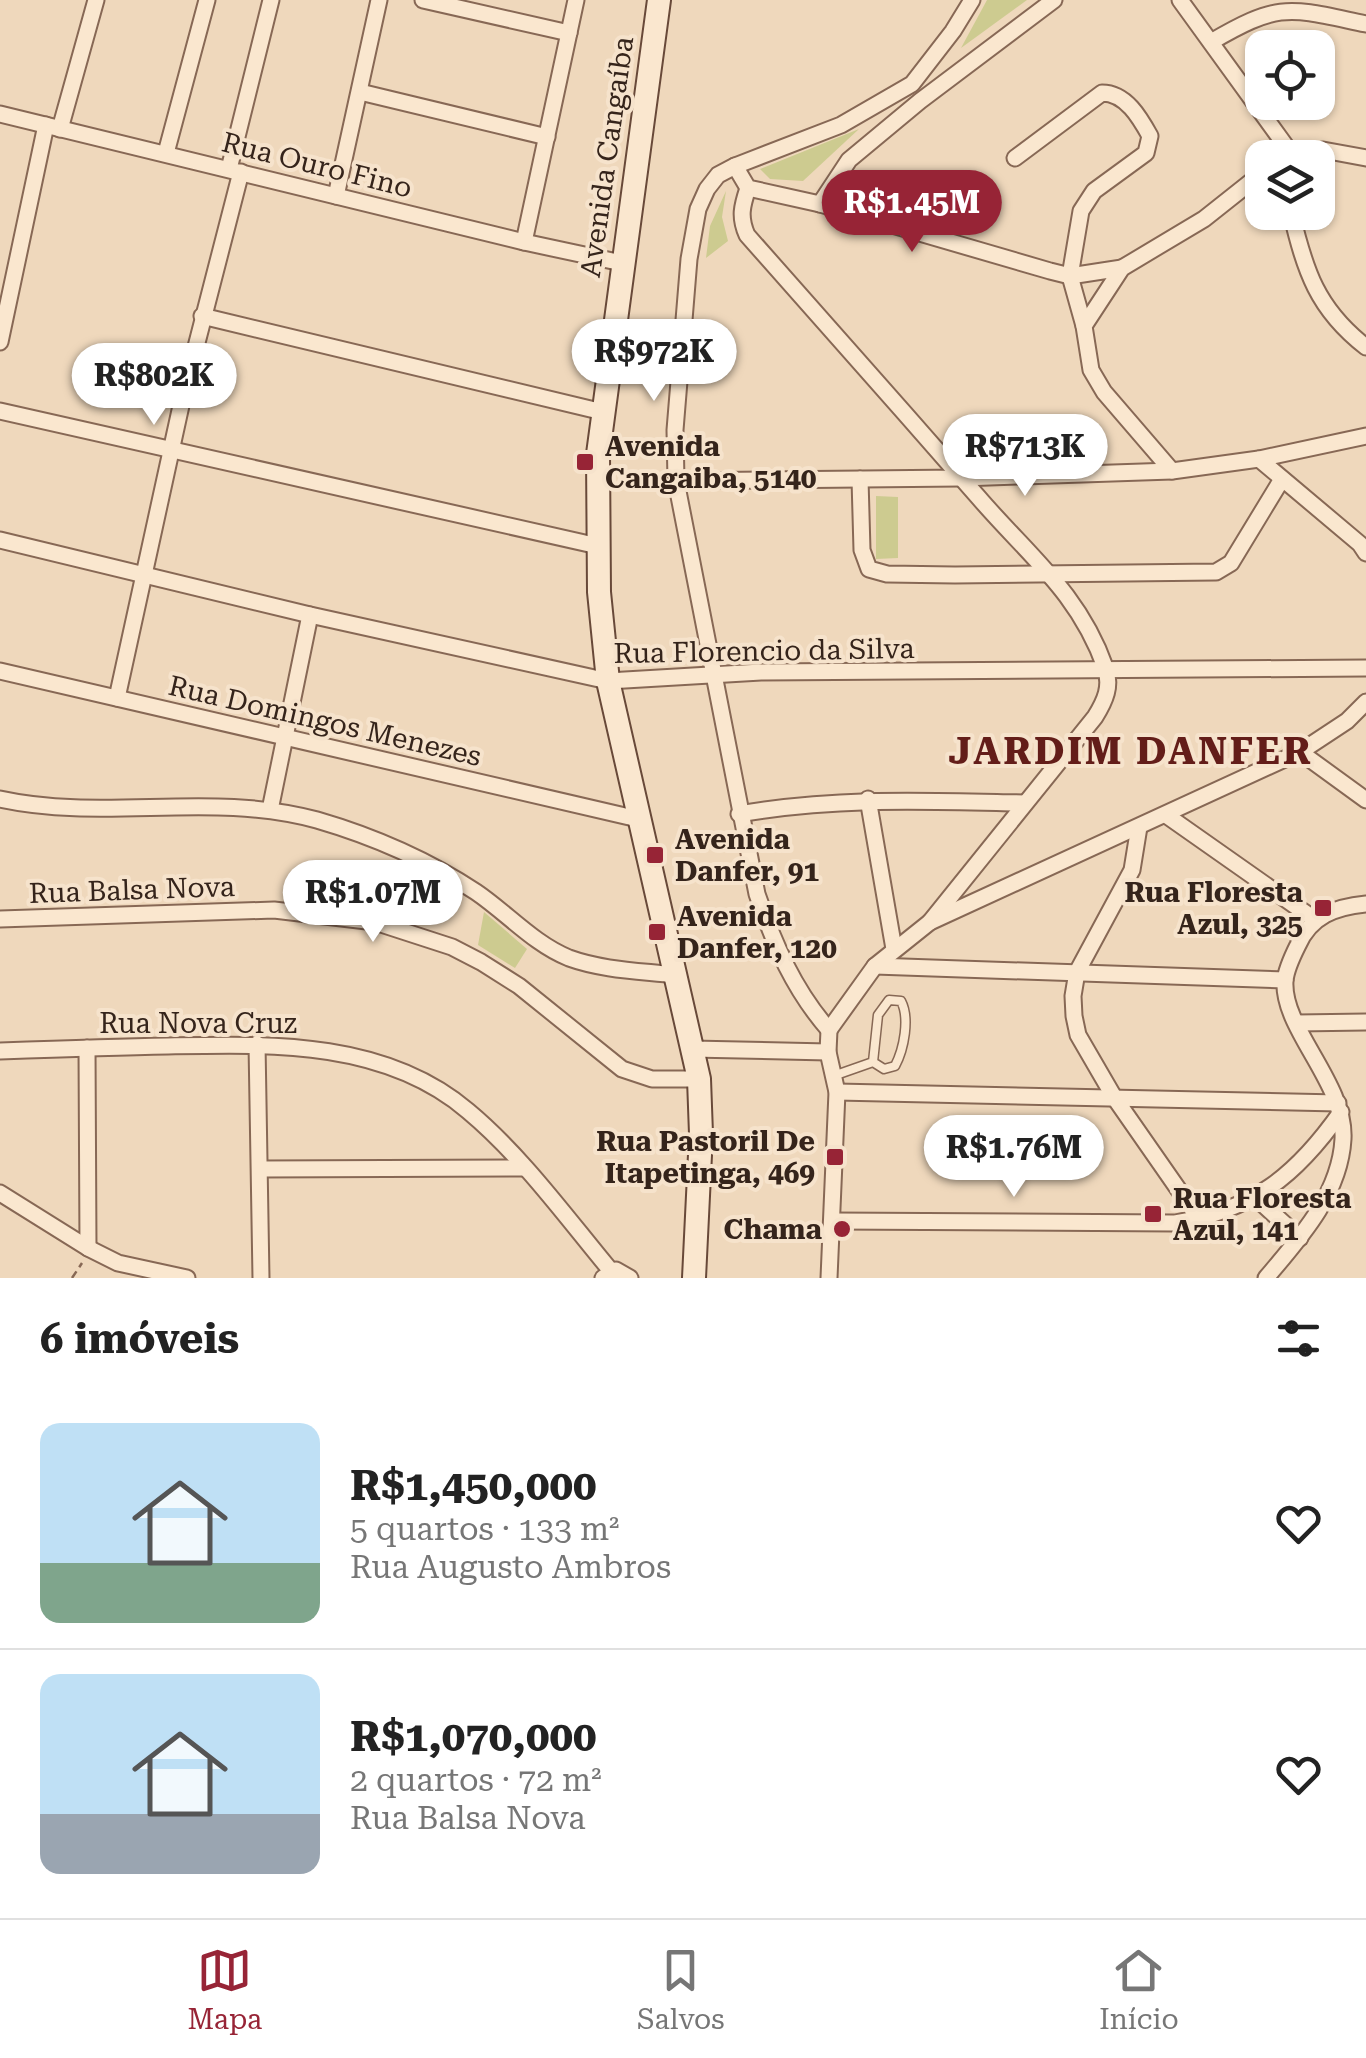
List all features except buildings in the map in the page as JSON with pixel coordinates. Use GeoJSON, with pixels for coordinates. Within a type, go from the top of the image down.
{"type":"FeatureCollection","features":[{"type":"Feature","properties":{"kind":"main road","name":"Avenida Cangaíba"},"geometry":{"type":"LineString","coordinates":[[659,0],[598,454],[598,546],[608,681],[699,1079],[701,1134],[694,1278]]}},
{"type":"Feature","properties":{"kind":"street"},"geometry":{"type":"LineString","coordinates":[[0,342],[53,127],[96,0]]}},
{"type":"Feature","properties":{"kind":"street"},"geometry":{"type":"LineString","coordinates":[[166,153],[208,0]]}},
{"type":"Feature","properties":{"kind":"street"},"geometry":{"type":"LineString","coordinates":[[116,698],[271,0]]}},
{"type":"Feature","properties":{"kind":"street"},"geometry":{"type":"LineString","coordinates":[[336,196],[379,0]]}},
{"type":"Feature","properties":{"kind":"street"},"geometry":{"type":"LineString","coordinates":[[423,0],[568,34]]}},
{"type":"Feature","properties":{"kind":"street"},"geometry":{"type":"LineString","coordinates":[[524,242],[576,0]]}},
{"type":"Feature","properties":{"kind":"street"},"geometry":{"type":"LineString","coordinates":[[829,1030],[801,994],[772,939],[757,894],[676,481],[674,430],[689,259],[698,209],[718,175],[841,124],[912,84],[972,0]]}},
{"type":"Feature","properties":{"kind":"street"},"geometry":{"type":"LineString","coordinates":[[820,204],[849,160],[920,100],[1054,0]]}},
{"type":"Feature","properties":{"kind":"street"},"geometry":{"type":"LineString","coordinates":[[1180,0],[1280,140]]}},
{"type":"Feature","properties":{"kind":"street"},"geometry":{"type":"LineString","coordinates":[[1211,42],[1274,11],[1294,9],[1366,24]]}},
{"type":"Feature","properties":{"kind":"street"},"geometry":{"type":"LineString","coordinates":[[912,84],[920,100]]}},
{"type":"Feature","properties":{"kind":"street"},"geometry":{"type":"LineString","coordinates":[[360,92],[547,137]]}},
{"type":"Feature","properties":{"kind":"street"},"geometry":{"type":"LineString","coordinates":[[1015,158],[1102,93],[1119,96],[1148,132],[1150,144],[1146,153],[1086,202],[1077,223],[1070,276],[1091,370],[1104,392],[1172,472]]}},
{"type":"Feature","properties":{"kind":"street","name":"Rua Ouro Fino"},"geometry":{"type":"LineString","coordinates":[[0,114],[524,242],[622,262]]}},
{"type":"Feature","properties":{"kind":"street"},"geometry":{"type":"LineString","coordinates":[[1335,152],[1366,158]]}},
{"type":"Feature","properties":{"kind":"street"},"geometry":{"type":"LineString","coordinates":[[734,166],[748,188],[820,204],[1070,276],[1122,268],[1204,220],[1245,187]]}},
{"type":"Feature","properties":{"kind":"street"},"geometry":{"type":"LineString","coordinates":[[748,188],[741,209],[747,234],[961,478],[1052,574],[1082,615],[1107,670],[1108,688],[1096,717],[930,922]]}},
{"type":"Feature","properties":{"kind":"street"},"geometry":{"type":"LineString","coordinates":[[1296,230],[1304,267],[1328,312],[1366,346]]}},
{"type":"Feature","properties":{"kind":"street"},"geometry":{"type":"LineString","coordinates":[[1084,326],[1122,268]]}},
{"type":"Feature","properties":{"kind":"street"},"geometry":{"type":"LineString","coordinates":[[202,316],[603,412]]}},
{"type":"Feature","properties":{"kind":"street"},"geometry":{"type":"LineString","coordinates":[[0,412],[598,546]]}},
{"type":"Feature","properties":{"kind":"street"},"geometry":{"type":"LineString","coordinates":[[676,481],[1172,472],[1366,436]]}},
{"type":"Feature","properties":{"kind":"street"},"geometry":{"type":"LineString","coordinates":[[1259,458],[1366,553]]}},
{"type":"Feature","properties":{"kind":"street"},"geometry":{"type":"LineString","coordinates":[[860,480],[864,561],[874,572],[887,574],[1224,570],[1282,480]]}},
{"type":"Feature","properties":{"kind":"street","name":"Rua Florencio da Silva"},"geometry":{"type":"LineString","coordinates":[[0,540],[310,615],[608,681],[714,674],[1366,668]]}},
{"type":"Feature","properties":{"kind":"street"},"geometry":{"type":"LineString","coordinates":[[270,810],[310,615]]}},
{"type":"Feature","properties":{"kind":"street","name":"Rua Domingos Menezes"},"geometry":{"type":"LineString","coordinates":[[0,671],[638,819]]}},
{"type":"Feature","properties":{"kind":"street"},"geometry":{"type":"LineString","coordinates":[[829,1278],[837,1092],[828,1052],[829,1030],[875,966],[930,922],[1300,752],[1347,721],[1366,702]]}},
{"type":"Feature","properties":{"kind":"street"},"geometry":{"type":"LineString","coordinates":[[1300,752],[1366,800]]}},
{"type":"Feature","properties":{"kind":"street"},"geometry":{"type":"LineString","coordinates":[[0,798],[52,807],[203,804],[270,810],[362,835],[408,856],[476,892],[553,950],[570,958],[674,976]]}},
{"type":"Feature","properties":{"kind":"street"},"geometry":{"type":"LineString","coordinates":[[740,814],[802,803],[868,799],[1024,803]]}},
{"type":"Feature","properties":{"kind":"street"},"geometry":{"type":"LineString","coordinates":[[868,799],[894,950]]}},
{"type":"Feature","properties":{"kind":"street"},"geometry":{"type":"LineString","coordinates":[[1166,816],[1314,919]]}},
{"type":"Feature","properties":{"kind":"street"},"geometry":{"type":"LineString","coordinates":[[1139,826],[1132,870],[1077,972],[1072,996],[1078,1035],[1114,1097],[1199,1219]]}},
{"type":"Feature","properties":{"kind":"street"},"geometry":{"type":"LineString","coordinates":[[1266,1278],[1322,1205],[1338,1170],[1343,1138],[1339,1108],[1298,1024],[1285,980],[1302,935],[1314,919],[1366,904]]}},
{"type":"Feature","properties":{"kind":"street","name":"Rua Balsa Nova"},"geometry":{"type":"LineString","coordinates":[[0,919],[274,910],[375,922],[452,947],[481,962],[519,986],[622,1069],[652,1079],[699,1079]]}},
{"type":"Feature","properties":{"kind":"street"},"geometry":{"type":"LineString","coordinates":[[875,966],[1285,980]]}},
{"type":"Feature","properties":{"kind":"street"},"geometry":{"type":"LineString","coordinates":[[1298,1024],[1366,1022]]}},
{"type":"Feature","properties":{"kind":"street"},"geometry":{"type":"LineString","coordinates":[[258,1044],[261,1278]]}},
{"type":"Feature","properties":{"kind":"street","name":"Rua Nova Cruz"},"geometry":{"type":"LineString","coordinates":[[0,1051],[258,1044],[330,1050],[366,1059],[434,1087],[468,1110],[621,1276]]}},
{"type":"Feature","properties":{"kind":"street"},"geometry":{"type":"LineString","coordinates":[[87,1048],[88,1248]]}},
{"type":"Feature","properties":{"kind":"street"},"geometry":{"type":"LineString","coordinates":[[692,1049],[828,1052]]}},
{"type":"Feature","properties":{"kind":"street"},"geometry":{"type":"LineString","coordinates":[[837,1092],[1114,1097],[1339,1108]]}},
{"type":"Feature","properties":{"kind":"street"},"geometry":{"type":"LineString","coordinates":[[832,1221],[1175,1224],[1222,1214],[1285,1178],[1324,1135],[1339,1108]]}},
{"type":"Feature","properties":{"kind":"street"},"geometry":{"type":"LineString","coordinates":[[261,1170],[525,1168]]}},
{"type":"Feature","properties":{"kind":"street"},"geometry":{"type":"LineString","coordinates":[[0,1193],[118,1263],[187,1278]]}},
{"type":"Feature","properties":{"kind":"street"},"geometry":{"type":"LineString","coordinates":[[1256,1198],[1300,1238]]}},
{"type":"Feature","properties":{"kind":"lane"},"geometry":{"type":"LineString","coordinates":[[889,1000],[902,1001],[906,1013],[898,1060],[890,1070],[878,1068],[873,1062],[878,1015],[889,1000]]}},
{"type":"Feature","properties":{"kind":"lane"},"geometry":{"type":"LineString","coordinates":[[836,1075],[873,1062]]}},
{"type":"Feature","properties":{"kind":"path"},"geometry":{"type":"LineString","coordinates":[[72,1278],[88,1248]]}},
{"type":"Feature","properties":{"kind":"shaded area"},"geometry":{"type":"Polygon","coordinates":[[[987,0],[1027,0],[961,48],[987,0]]]}},
{"type":"Feature","properties":{"kind":"shaded area"},"geometry":{"type":"Polygon","coordinates":[[[859,129],[803,181],[770,179],[760,169],[859,129]]]}},
{"type":"Feature","properties":{"kind":"shaded area"},"geometry":{"type":"Polygon","coordinates":[[[726,191],[722,217],[728,241],[706,258],[710,226],[726,191]]]}},
{"type":"Feature","properties":{"kind":"shaded area"},"geometry":{"type":"Polygon","coordinates":[[[876,496],[898,497],[898,558],[876,559],[876,496]]]}},
{"type":"Feature","properties":{"kind":"shaded area"},"geometry":{"type":"Polygon","coordinates":[[[484,912],[527,949],[515,968],[478,945],[484,912]]]}},
{"type":"Feature","properties":{"kind":"place","name":"Avenida Cangaiba, 5140"},"geometry":{"type":"Point","coordinates":[585,462]}},
{"type":"Feature","properties":{"kind":"place","name":"Avenida Danfer, 91"},"geometry":{"type":"Point","coordinates":[655,855]}},
{"type":"Feature","properties":{"kind":"place","name":"Rua Floresta Azul, 325"},"geometry":{"type":"Point","coordinates":[1323,908]}},
{"type":"Feature","properties":{"kind":"place","name":"Avenida Danfer, 120"},"geometry":{"type":"Point","coordinates":[657,932]}},
{"type":"Feature","properties":{"kind":"place","name":"Rua Pastoril De Itapetinga, 469"},"geometry":{"type":"Point","coordinates":[835,1157]}},
{"type":"Feature","properties":{"kind":"place","name":"Rua Floresta Azul, 141"},"geometry":{"type":"Point","coordinates":[1153,1214]}},
{"type":"Feature","properties":{"kind":"place","name":"Chama"},"geometry":{"type":"Point","coordinates":[842,1229]}},
{"type":"Feature","properties":{"kind":"district","name":"JARDIM DANFER"},"geometry":{"type":"Point","coordinates":[1131,751]}}]}
